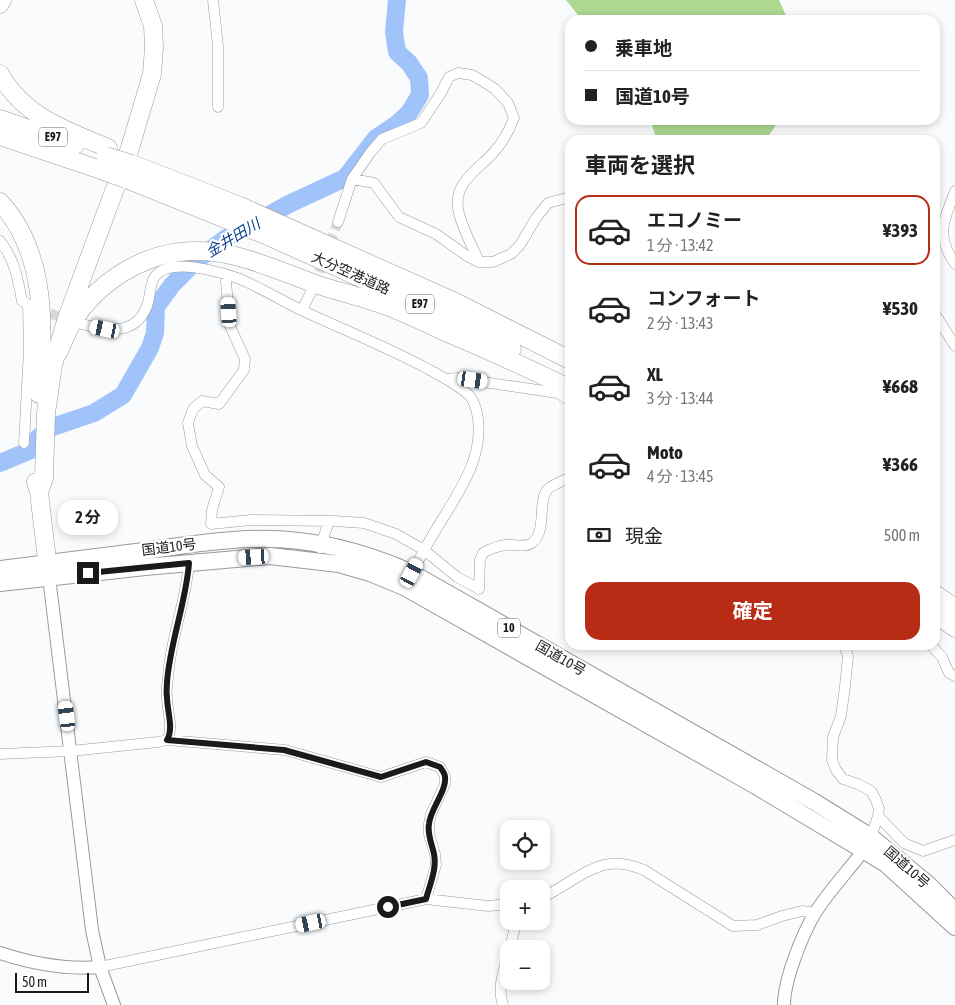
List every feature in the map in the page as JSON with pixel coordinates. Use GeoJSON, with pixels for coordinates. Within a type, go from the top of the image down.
{"type":"FeatureCollection","features":[{"type":"Feature","properties":{"kind":"highway"},"geometry":{"type":"LineString","coordinates":[[0,4],[2,0]]}},
{"type":"Feature","properties":{"kind":"highway"},"geometry":{"type":"LineString","coordinates":[[40,391],[51,342],[141,81],[144,54],[142,32],[131,0]]}},
{"type":"Feature","properties":{"kind":"highway"},"geometry":{"type":"LineString","coordinates":[[48,570],[39,492],[35,478],[34,447],[67,318],[130,148],[152,74],[153,26],[144,0]]}},
{"type":"Feature","properties":{"kind":"highway"},"geometry":{"type":"LineString","coordinates":[[0,74],[20,101],[36,115],[65,130],[105,158]]}},
{"type":"Feature","properties":{"kind":"highway","name":"E97"},"geometry":{"type":"LineString","coordinates":[[0,119],[130,167]]}},
{"type":"Feature","properties":{"kind":"highway","name":"E97"},"geometry":{"type":"LineString","coordinates":[[0,136],[105,158]]}},
{"type":"Feature","properties":{"kind":"highway","name":"大分空港道路"},"geometry":{"type":"LineString","coordinates":[[130,167],[240,206],[455,302],[565,357]]}},
{"type":"Feature","properties":{"kind":"highway","name":"大分空港道路"},"geometry":{"type":"LineString","coordinates":[[130,167],[224,217],[463,324],[565,377]]}},
{"type":"Feature","properties":{"kind":"highway"},"geometry":{"type":"LineString","coordinates":[[0,202],[14,218],[26,240],[38,280],[41,345],[41,418]]}},
{"type":"Feature","properties":{"kind":"highway"},"geometry":{"type":"LineString","coordinates":[[58,353],[73,321],[83,307],[114,276],[157,258],[178,252],[185,259],[227,254],[249,259],[319,285],[383,305],[501,356],[565,387]]}},
{"type":"Feature","properties":{"kind":"highway","name":"国道10号"},"geometry":{"type":"LineString","coordinates":[[0,583],[48,570],[213,542],[250,538],[321,544],[357,551],[388,562],[408,580],[812,801],[867,844],[929,885],[955,911]]}},
{"type":"Feature","properties":{"kind":"highway","name":"国道10号"},"geometry":{"type":"LineString","coordinates":[[0,569],[48,570],[189,563],[270,556],[347,566],[370,573],[408,580]]}},
{"type":"Feature","properties":{"kind":"highway"},"geometry":{"type":"LineString","coordinates":[[940,598],[955,608]]}},
{"type":"Feature","properties":{"kind":"highway"},"geometry":{"type":"LineString","coordinates":[[940,618],[955,628]]}},
{"type":"Feature","properties":{"kind":"highway","name":"国道10号"},"geometry":{"type":"LineString","coordinates":[[867,844],[886,864],[955,927]]}},
{"type":"Feature","properties":{"kind":"street"},"geometry":{"type":"LineString","coordinates":[[213,0],[218,46],[218,107]]}},
{"type":"Feature","properties":{"kind":"street"},"geometry":{"type":"LineString","coordinates":[[338,222],[352,179],[382,139],[421,123],[449,77],[458,73],[472,75],[495,89],[508,103],[514,118],[508,132],[495,151],[470,176],[458,195],[460,217],[479,262]]}},
{"type":"Feature","properties":{"kind":"street"},"geometry":{"type":"LineString","coordinates":[[352,179],[374,183],[399,217],[436,234],[467,256],[479,262],[493,262],[511,254],[520,245],[536,218],[548,203],[565,198]]}},
{"type":"Feature","properties":{"kind":"street"},"geometry":{"type":"LineString","coordinates":[[940,231],[955,190]]}},
{"type":"Feature","properties":{"kind":"street"},"geometry":{"type":"LineString","coordinates":[[942,226],[944,241],[955,264]]}},
{"type":"Feature","properties":{"kind":"street"},"geometry":{"type":"LineString","coordinates":[[0,240],[16,270],[22,301],[30,306],[29,349],[34,447]]}},
{"type":"Feature","properties":{"kind":"street"},"geometry":{"type":"LineString","coordinates":[[78,323],[116,330],[132,324],[147,307],[154,278],[166,268],[185,259],[202,269],[241,280],[407,358],[447,380],[471,397],[477,411],[478,446],[465,482],[408,580]]}},
{"type":"Feature","properties":{"kind":"street"},"geometry":{"type":"LineString","coordinates":[[226,275],[230,326],[245,359],[244,370],[219,404],[202,401],[193,409],[188,423],[192,446],[205,475],[219,487],[212,510],[211,524],[251,520],[328,520],[364,523],[396,534],[424,550],[457,577],[479,589],[480,560],[483,553],[491,548],[503,545],[531,544],[538,532],[545,493],[550,488],[565,480]]}},
{"type":"Feature","properties":{"kind":"street"},"geometry":{"type":"LineString","coordinates":[[302,310],[311,292]]}},
{"type":"Feature","properties":{"kind":"street"},"geometry":{"type":"LineString","coordinates":[[940,322],[955,346]]}},
{"type":"Feature","properties":{"kind":"street"},"geometry":{"type":"LineString","coordinates":[[447,380],[456,378],[558,393],[565,398]]}},
{"type":"Feature","properties":{"kind":"street"},"geometry":{"type":"LineString","coordinates":[[317,561],[328,520]]}},
{"type":"Feature","properties":{"kind":"street"},"geometry":{"type":"LineString","coordinates":[[167,740],[170,728],[166,698],[168,668],[188,581],[189,563]]}},
{"type":"Feature","properties":{"kind":"street"},"geometry":{"type":"LineString","coordinates":[[48,570],[92,930],[100,967],[114,1005]]}},
{"type":"Feature","properties":{"kind":"street"},"geometry":{"type":"LineString","coordinates":[[784,1005],[784,996],[792,967],[816,913],[867,844],[878,816],[879,809],[871,791],[843,779],[836,770],[832,760],[833,738],[841,716],[845,686],[848,656],[846,650]]}},
{"type":"Feature","properties":{"kind":"street"},"geometry":{"type":"LineString","coordinates":[[935,650],[942,658],[949,673],[955,676]]}},
{"type":"Feature","properties":{"kind":"street"},"geometry":{"type":"LineString","coordinates":[[0,754],[71,751],[167,740],[284,750],[381,777],[426,762],[440,767],[446,776],[445,784],[431,814],[429,824],[429,834],[436,864],[426,899]]}},
{"type":"Feature","properties":{"kind":"street"},"geometry":{"type":"LineString","coordinates":[[878,816],[904,843],[924,851],[955,840]]}},
{"type":"Feature","properties":{"kind":"street"},"geometry":{"type":"LineString","coordinates":[[550,894],[585,873],[610,864],[630,865],[644,870],[733,926],[757,925],[802,911],[816,913]]}},
{"type":"Feature","properties":{"kind":"street"},"geometry":{"type":"LineString","coordinates":[[0,953],[50,966],[77,969],[100,967],[426,899],[488,906],[500,905]]}},
{"type":"Feature","properties":{"kind":"street"},"geometry":{"type":"LineString","coordinates":[[501,990],[503,1005]]}},
{"type":"Feature","properties":{"kind":"green space"},"geometry":{"type":"Polygon","coordinates":[[[566,0],[779,0],[786,15],[578,15],[566,0]]]}},
{"type":"Feature","properties":{"kind":"green space"},"geometry":{"type":"Polygon","coordinates":[[[652,125],[776,125],[769,135],[655,135],[652,125]]]}},
{"type":"Feature","properties":{"kind":"waterway","name":"金井田川"},"geometry":{"type":"LineString","coordinates":[[0,463],[31,450],[38,438],[50,428],[94,413],[123,395],[150,348],[155,333],[156,307],[172,285],[197,260],[225,239],[289,204],[345,178],[376,138],[397,124],[409,113],[420,95],[419,78],[409,63],[397,52],[394,32],[397,0]]}},
{"type":"Feature","properties":{"kind":"tunnel"},"geometry":{"type":"LineString","coordinates":[[314,286],[338,222]]}},
{"type":"Feature","properties":{"kind":"tunnel"},"geometry":{"type":"LineString","coordinates":[[36,309],[70,320]]}},
{"type":"Feature","properties":{"kind":"route"},"geometry":{"type":"LineString","coordinates":[[88,573],[189,563],[188,581],[168,668],[166,698],[170,728],[167,740],[284,750],[381,777],[420,763],[432,763],[440,767],[446,776],[445,784],[431,814],[429,824],[429,834],[436,864],[426,899],[388,907]]}}]}
